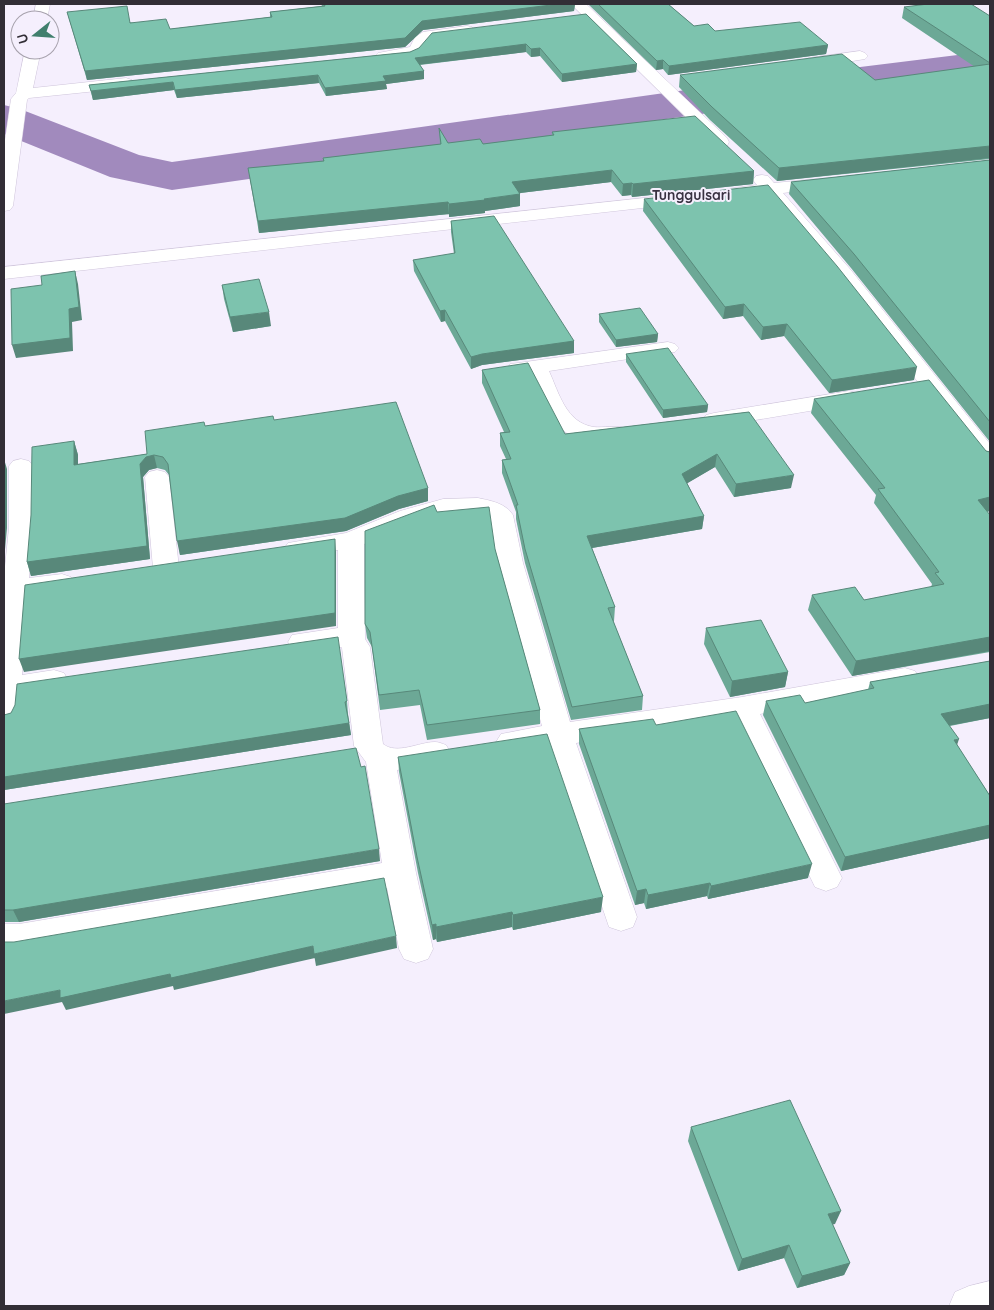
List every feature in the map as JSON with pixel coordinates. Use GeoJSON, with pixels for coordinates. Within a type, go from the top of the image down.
{"type":"FeatureCollection","features":[{"type":"Feature","properties":{"kind":"street"},"geometry":{"type":"LineString","coordinates":[[575,11],[590,15],[735,156]]}},
{"type":"Feature","properties":{"kind":"street"},"geometry":{"type":"LineString","coordinates":[[370,57],[415,51],[419,47],[422,38],[428,35],[477,29]]}},
{"type":"Feature","properties":{"kind":"street"},"geometry":{"type":"LineString","coordinates":[[793,65],[860,56]]}},
{"type":"Feature","properties":{"kind":"street"},"geometry":{"type":"LineString","coordinates":[[4,206],[13,126],[31,60]]}},
{"type":"Feature","properties":{"kind":"street"},"geometry":{"type":"LineString","coordinates":[[659,83],[678,81]]}},
{"type":"Feature","properties":{"kind":"street"},"geometry":{"type":"LineString","coordinates":[[4,93],[22,97],[137,82]]}},
{"type":"Feature","properties":{"kind":"street"},"geometry":{"type":"LineString","coordinates":[[750,169],[772,189],[843,273],[920,386],[967,431],[990,459]]}},
{"type":"Feature","properties":{"kind":"street"},"geometry":{"type":"LineString","coordinates":[[4,272],[841,181]]}},
{"type":"Feature","properties":{"kind":"street"},"geometry":{"type":"LineString","coordinates":[[500,372],[668,348]]}},
{"type":"Feature","properties":{"kind":"street"},"geometry":{"type":"LineString","coordinates":[[536,367],[564,421],[575,431],[591,435],[642,430]]}},
{"type":"Feature","properties":{"kind":"street"},"geometry":{"type":"LineString","coordinates":[[690,424],[872,394]]}},
{"type":"Feature","properties":{"kind":"street"},"geometry":{"type":"LineString","coordinates":[[967,431],[990,427]]}},
{"type":"Feature","properties":{"kind":"street"},"geometry":{"type":"LineString","coordinates":[[4,718],[21,528],[21,466]]}},
{"type":"Feature","properties":{"kind":"street"},"geometry":{"type":"LineString","coordinates":[[157,477],[167,568]]}},
{"type":"Feature","properties":{"kind":"street"},"geometry":{"type":"LineString","coordinates":[[274,552],[351,540],[383,529],[409,517],[443,507],[478,506],[492,509],[501,515],[510,563],[559,735],[621,918]]}},
{"type":"Feature","properties":{"kind":"street"},"geometry":{"type":"LineString","coordinates":[[351,540],[351,640]]}},
{"type":"Feature","properties":{"kind":"street"},"geometry":{"type":"LineString","coordinates":[[16,589],[82,580]]}},
{"type":"Feature","properties":{"kind":"street"},"geometry":{"type":"LineString","coordinates":[[276,646],[343,637],[351,640],[356,647],[375,752],[416,949]]}},
{"type":"Feature","properties":{"kind":"street"},"geometry":{"type":"LineString","coordinates":[[340,751],[375,752],[390,759],[742,707],[933,673]]}},
{"type":"Feature","properties":{"kind":"street"},"geometry":{"type":"LineString","coordinates":[[6,687],[84,675]]}},
{"type":"Feature","properties":{"kind":"street"},"geometry":{"type":"LineString","coordinates":[[742,707],[826,878]]}},
{"type":"Feature","properties":{"kind":"street"},"geometry":{"type":"LineString","coordinates":[[4,938],[19,938],[400,873]]}},
{"type":"Feature","properties":{"kind":"street"},"geometry":{"type":"LineString","coordinates":[[969,1306],[990,1300]]}},
{"type":"Feature","properties":{"kind":"building"},"geometry":{"type":"Polygon","coordinates":[[[324,4],[559,4],[422,21],[405,38],[85,71],[67,12],[127,6],[130,23],[166,19],[170,29],[272,17],[270,12],[325,6],[324,4]]]}},
{"type":"Feature","properties":{"kind":"building"},"geometry":{"type":"Polygon","coordinates":[[[598,4],[668,4],[694,26],[708,24],[715,31],[800,22],[828,45],[669,66],[663,60],[657,61],[598,4]]]}},
{"type":"Feature","properties":{"kind":"building"},"geometry":{"type":"Polygon","coordinates":[[[928,4],[971,4],[990,16],[990,63],[904,7],[928,4]]]}},
{"type":"Feature","properties":{"kind":"building"},"geometry":{"type":"Polygon","coordinates":[[[586,14],[637,64],[562,74],[540,48],[531,49],[526,44],[415,58],[424,71],[383,76],[386,81],[325,88],[318,75],[175,90],[173,82],[91,91],[89,85],[410,52],[419,48],[432,33],[586,14]]]}},
{"type":"Feature","properties":{"kind":"building"},"geometry":{"type":"Polygon","coordinates":[[[842,54],[875,80],[990,64],[990,146],[779,168],[680,75],[842,54]]]}},
{"type":"Feature","properties":{"kind":"building"},"geometry":{"type":"Polygon","coordinates":[[[695,116],[754,171],[623,184],[612,170],[512,182],[520,194],[485,200],[258,221],[248,168],[324,161],[323,158],[441,144],[439,128],[448,143],[480,139],[483,144],[554,135],[552,132],[695,116]]]}},
{"type":"Feature","properties":{"kind":"building"},"geometry":{"type":"Polygon","coordinates":[[[990,160],[990,422],[854,254],[791,182],[990,160]]]}},
{"type":"Feature","properties":{"kind":"building"},"geometry":{"type":"Polygon","coordinates":[[[768,185],[837,266],[917,367],[832,380],[787,324],[763,327],[744,304],[725,307],[644,199],[768,185]]]}},
{"type":"Feature","properties":{"kind":"building"},"geometry":{"type":"Polygon","coordinates":[[[494,216],[574,341],[471,357],[445,310],[440,311],[413,260],[455,253],[451,221],[494,216]]]}},
{"type":"Feature","properties":{"kind":"building"},"geometry":{"type":"Polygon","coordinates":[[[75,271],[79,307],[69,309],[70,338],[12,345],[11,289],[42,285],[41,276],[75,271]]]}},
{"type":"Feature","properties":{"kind":"building"},"geometry":{"type":"Polygon","coordinates":[[[259,279],[269,312],[230,317],[222,285],[259,279]]]}},
{"type":"Feature","properties":{"kind":"building"},"geometry":{"type":"Polygon","coordinates":[[[640,308],[658,334],[616,340],[599,314],[640,308]]]}},
{"type":"Feature","properties":{"kind":"building"},"geometry":{"type":"Polygon","coordinates":[[[668,348],[708,405],[663,410],[626,354],[668,348]]]}},
{"type":"Feature","properties":{"kind":"building"},"geometry":{"type":"Polygon","coordinates":[[[528,363],[565,434],[749,412],[794,475],[736,484],[717,454],[682,474],[704,516],[587,536],[615,607],[608,608],[643,696],[572,707],[525,549],[516,505],[518,505],[502,460],[511,459],[500,433],[510,432],[482,370],[528,363]]]}},
{"type":"Feature","properties":{"kind":"building"},"geometry":{"type":"Polygon","coordinates":[[[929,380],[986,451],[990,452],[990,497],[978,500],[990,515],[990,637],[856,661],[812,595],[855,587],[864,600],[944,584],[935,573],[939,572],[878,489],[885,488],[814,399],[929,380]]]}},
{"type":"Feature","properties":{"kind":"building"},"geometry":{"type":"Polygon","coordinates":[[[396,402],[428,488],[398,496],[345,518],[177,541],[168,464],[163,457],[154,455],[146,457],[140,464],[147,546],[27,562],[31,515],[32,447],[74,441],[74,465],[147,454],[145,431],[204,422],[205,426],[273,416],[274,420],[396,402]]]}},
{"type":"Feature","properties":{"kind":"building"},"geometry":{"type":"Polygon","coordinates":[[[434,505],[437,512],[489,507],[495,549],[540,710],[427,725],[419,690],[379,695],[370,632],[365,624],[365,531],[434,505]]]}},
{"type":"Feature","properties":{"kind":"building"},"geometry":{"type":"Polygon","coordinates":[[[335,539],[335,613],[19,659],[25,585],[335,539]]]}},
{"type":"Feature","properties":{"kind":"building"},"geometry":{"type":"Polygon","coordinates":[[[761,620],[788,672],[732,681],[706,628],[761,620]]]}},
{"type":"Feature","properties":{"kind":"building"},"geometry":{"type":"Polygon","coordinates":[[[338,637],[349,723],[4,777],[4,715],[11,713],[15,705],[17,684],[338,637]]]}},
{"type":"Feature","properties":{"kind":"building"},"geometry":{"type":"Polygon","coordinates":[[[990,661],[990,704],[941,714],[959,739],[954,740],[990,796],[990,825],[845,857],[766,701],[800,695],[805,703],[874,688],[870,682],[990,661]]]}},
{"type":"Feature","properties":{"kind":"building"},"geometry":{"type":"Polygon","coordinates":[[[736,711],[812,864],[711,886],[710,883],[648,895],[646,889],[637,891],[579,729],[653,719],[656,725],[736,711]]]}},
{"type":"Feature","properties":{"kind":"building"},"geometry":{"type":"Polygon","coordinates":[[[547,734],[603,897],[513,915],[512,912],[436,927],[436,924],[432,925],[398,757],[547,734]]]}},
{"type":"Feature","properties":{"kind":"building"},"geometry":{"type":"Polygon","coordinates":[[[356,748],[361,767],[365,766],[379,849],[4,910],[4,804],[356,748]]]}},
{"type":"Feature","properties":{"kind":"building"},"geometry":{"type":"Polygon","coordinates":[[[384,878],[396,936],[314,954],[313,946],[171,978],[170,974],[60,998],[60,990],[4,1001],[4,942],[14,942],[384,878]]]}},
{"type":"Feature","properties":{"kind":"building"},"geometry":{"type":"Polygon","coordinates":[[[790,1100],[841,1211],[828,1214],[850,1263],[802,1276],[789,1245],[742,1259],[691,1127],[790,1100]]]}},
{"type":"Feature","properties":{"kind":"waterway"},"geometry":{"type":"LineString","coordinates":[[4,118],[127,167],[172,176],[771,91],[990,63]]}},
{"type":"Feature","properties":{"kind":"district","name":"Tunggulsari"},"geometry":{"type":"Point","coordinates":[691,195]}}]}
